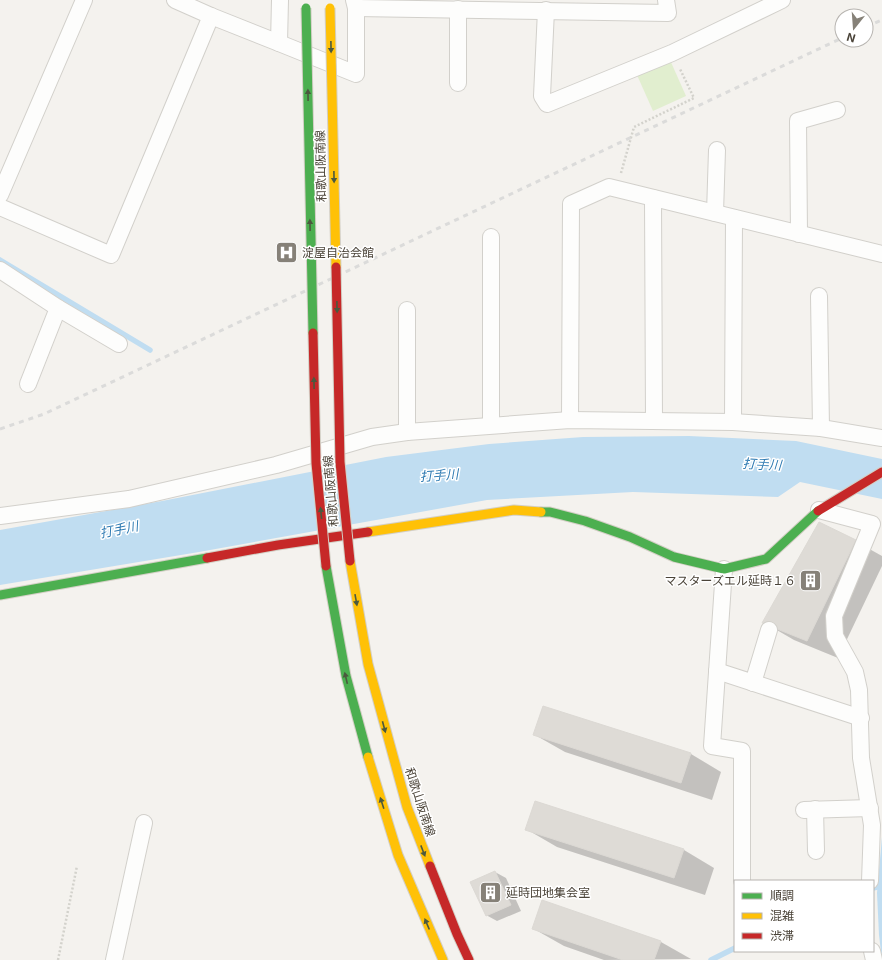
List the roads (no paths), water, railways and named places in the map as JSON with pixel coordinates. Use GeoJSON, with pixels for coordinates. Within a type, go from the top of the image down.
{"type":"FeatureCollection","features":[{"type":"Feature","properties":{"kind":"main road","name":"和歌山阪南線"},"geometry":{"type":"LineString","coordinates":[[306,4],[316,463],[326,566],[346,676],[366,755],[398,856],[443,960]]}},
{"type":"Feature","properties":{"kind":"main road","name":"和歌山阪南線"},"geometry":{"type":"LineString","coordinates":[[330,4],[340,462],[350,561],[368,664],[407,807],[454,928],[469,960]]}},
{"type":"Feature","properties":{"kind":"main road"},"geometry":{"type":"LineString","coordinates":[[0,595],[278,545],[514,510],[550,512],[630,537],[674,557],[724,569],[766,559],[819,510],[882,472]]}},
{"type":"Feature","properties":{"kind":"street"},"geometry":{"type":"LineString","coordinates":[[0,195],[84,0]]}},
{"type":"Feature","properties":{"kind":"street"},"geometry":{"type":"LineString","coordinates":[[175,0],[356,74],[355,4],[458,9],[668,13],[666,0]]}},
{"type":"Feature","properties":{"kind":"street"},"geometry":{"type":"LineString","coordinates":[[279,43],[280,0]]}},
{"type":"Feature","properties":{"kind":"street"},"geometry":{"type":"LineString","coordinates":[[546,10],[542,96],[547,104],[672,53],[782,0]]}},
{"type":"Feature","properties":{"kind":"street"},"geometry":{"type":"LineString","coordinates":[[458,9],[458,83]]}},
{"type":"Feature","properties":{"kind":"street"},"geometry":{"type":"LineString","coordinates":[[0,207],[111,255],[211,16]]}},
{"type":"Feature","properties":{"kind":"street"},"geometry":{"type":"LineString","coordinates":[[799,234],[798,121],[837,110]]}},
{"type":"Feature","properties":{"kind":"street"},"geometry":{"type":"LineString","coordinates":[[716,213],[717,150]]}},
{"type":"Feature","properties":{"kind":"street"},"geometry":{"type":"LineString","coordinates":[[570,420],[572,204],[609,187],[882,254]]}},
{"type":"Feature","properties":{"kind":"street"},"geometry":{"type":"LineString","coordinates":[[653,198],[654,421]]}},
{"type":"Feature","properties":{"kind":"street"},"geometry":{"type":"LineString","coordinates":[[733,422],[734,218]]}},
{"type":"Feature","properties":{"kind":"street"},"geometry":{"type":"LineString","coordinates":[[491,237],[492,425]]}},
{"type":"Feature","properties":{"kind":"street"},"geometry":{"type":"LineString","coordinates":[[0,270],[58,308],[119,344]]}},
{"type":"Feature","properties":{"kind":"street"},"geometry":{"type":"LineString","coordinates":[[819,296],[821,428]]}},
{"type":"Feature","properties":{"kind":"street"},"geometry":{"type":"LineString","coordinates":[[28,384],[58,308]]}},
{"type":"Feature","properties":{"kind":"street"},"geometry":{"type":"LineString","coordinates":[[406,310],[407,432]]}},
{"type":"Feature","properties":{"kind":"street"},"geometry":{"type":"LineString","coordinates":[[0,516],[129,499],[276,465],[372,437],[407,432],[570,420],[654,421],[733,422],[821,428],[882,438]]}},
{"type":"Feature","properties":{"kind":"street"},"geometry":{"type":"LineString","coordinates":[[819,510],[872,524],[834,616],[835,636],[855,672],[859,690],[861,758],[872,825],[870,878]]}},
{"type":"Feature","properties":{"kind":"street"},"geometry":{"type":"LineString","coordinates":[[724,569],[712,746],[742,751],[742,880]]}},
{"type":"Feature","properties":{"kind":"street"},"geometry":{"type":"LineString","coordinates":[[753,683],[768,630]]}},
{"type":"Feature","properties":{"kind":"street"},"geometry":{"type":"LineString","coordinates":[[717,671],[860,718]]}},
{"type":"Feature","properties":{"kind":"street"},"geometry":{"type":"LineString","coordinates":[[816,851],[809,810],[870,808]]}},
{"type":"Feature","properties":{"kind":"street"},"geometry":{"type":"LineString","coordinates":[[114,960],[144,823]]}},
{"type":"Feature","properties":{"kind":"water","name":"打手川"},"geometry":{"type":"Polygon","coordinates":[[[689,436],[796,441],[882,459],[882,499],[800,482],[778,497],[633,492],[487,500],[199,552],[0,585],[0,530],[162,501],[386,457],[489,444],[583,437],[689,436]]]}},
{"type":"Feature","properties":{"kind":"water"},"geometry":{"type":"Polygon","coordinates":[[[882,837],[882,960],[877,893],[882,837]]]}},
{"type":"Feature","properties":{"kind":"waterway"},"geometry":{"type":"LineString","coordinates":[[0,260],[150,350]]}},
{"type":"Feature","properties":{"kind":"waterway"},"geometry":{"type":"LineString","coordinates":[[874,888],[882,886]]}},
{"type":"Feature","properties":{"kind":"waterway"},"geometry":{"type":"LineString","coordinates":[[711,960],[734,948]]}},
{"type":"Feature","properties":{"kind":"railway"},"geometry":{"type":"LineString","coordinates":[[874,24],[882,20]]}},
{"type":"Feature","properties":{"kind":"railway"},"geometry":{"type":"LineString","coordinates":[[0,429],[44,414],[834,42]]}},
{"type":"Feature","properties":{"kind":"place","name":"淀屋自治会館"},"geometry":{"type":"Point","coordinates":[287,253]}},
{"type":"Feature","properties":{"kind":"place","name":"マスターズエル延時１６"},"geometry":{"type":"Point","coordinates":[811,581]}},
{"type":"Feature","properties":{"kind":"place","name":"延時団地集会室"},"geometry":{"type":"Point","coordinates":[490,893]}}]}
